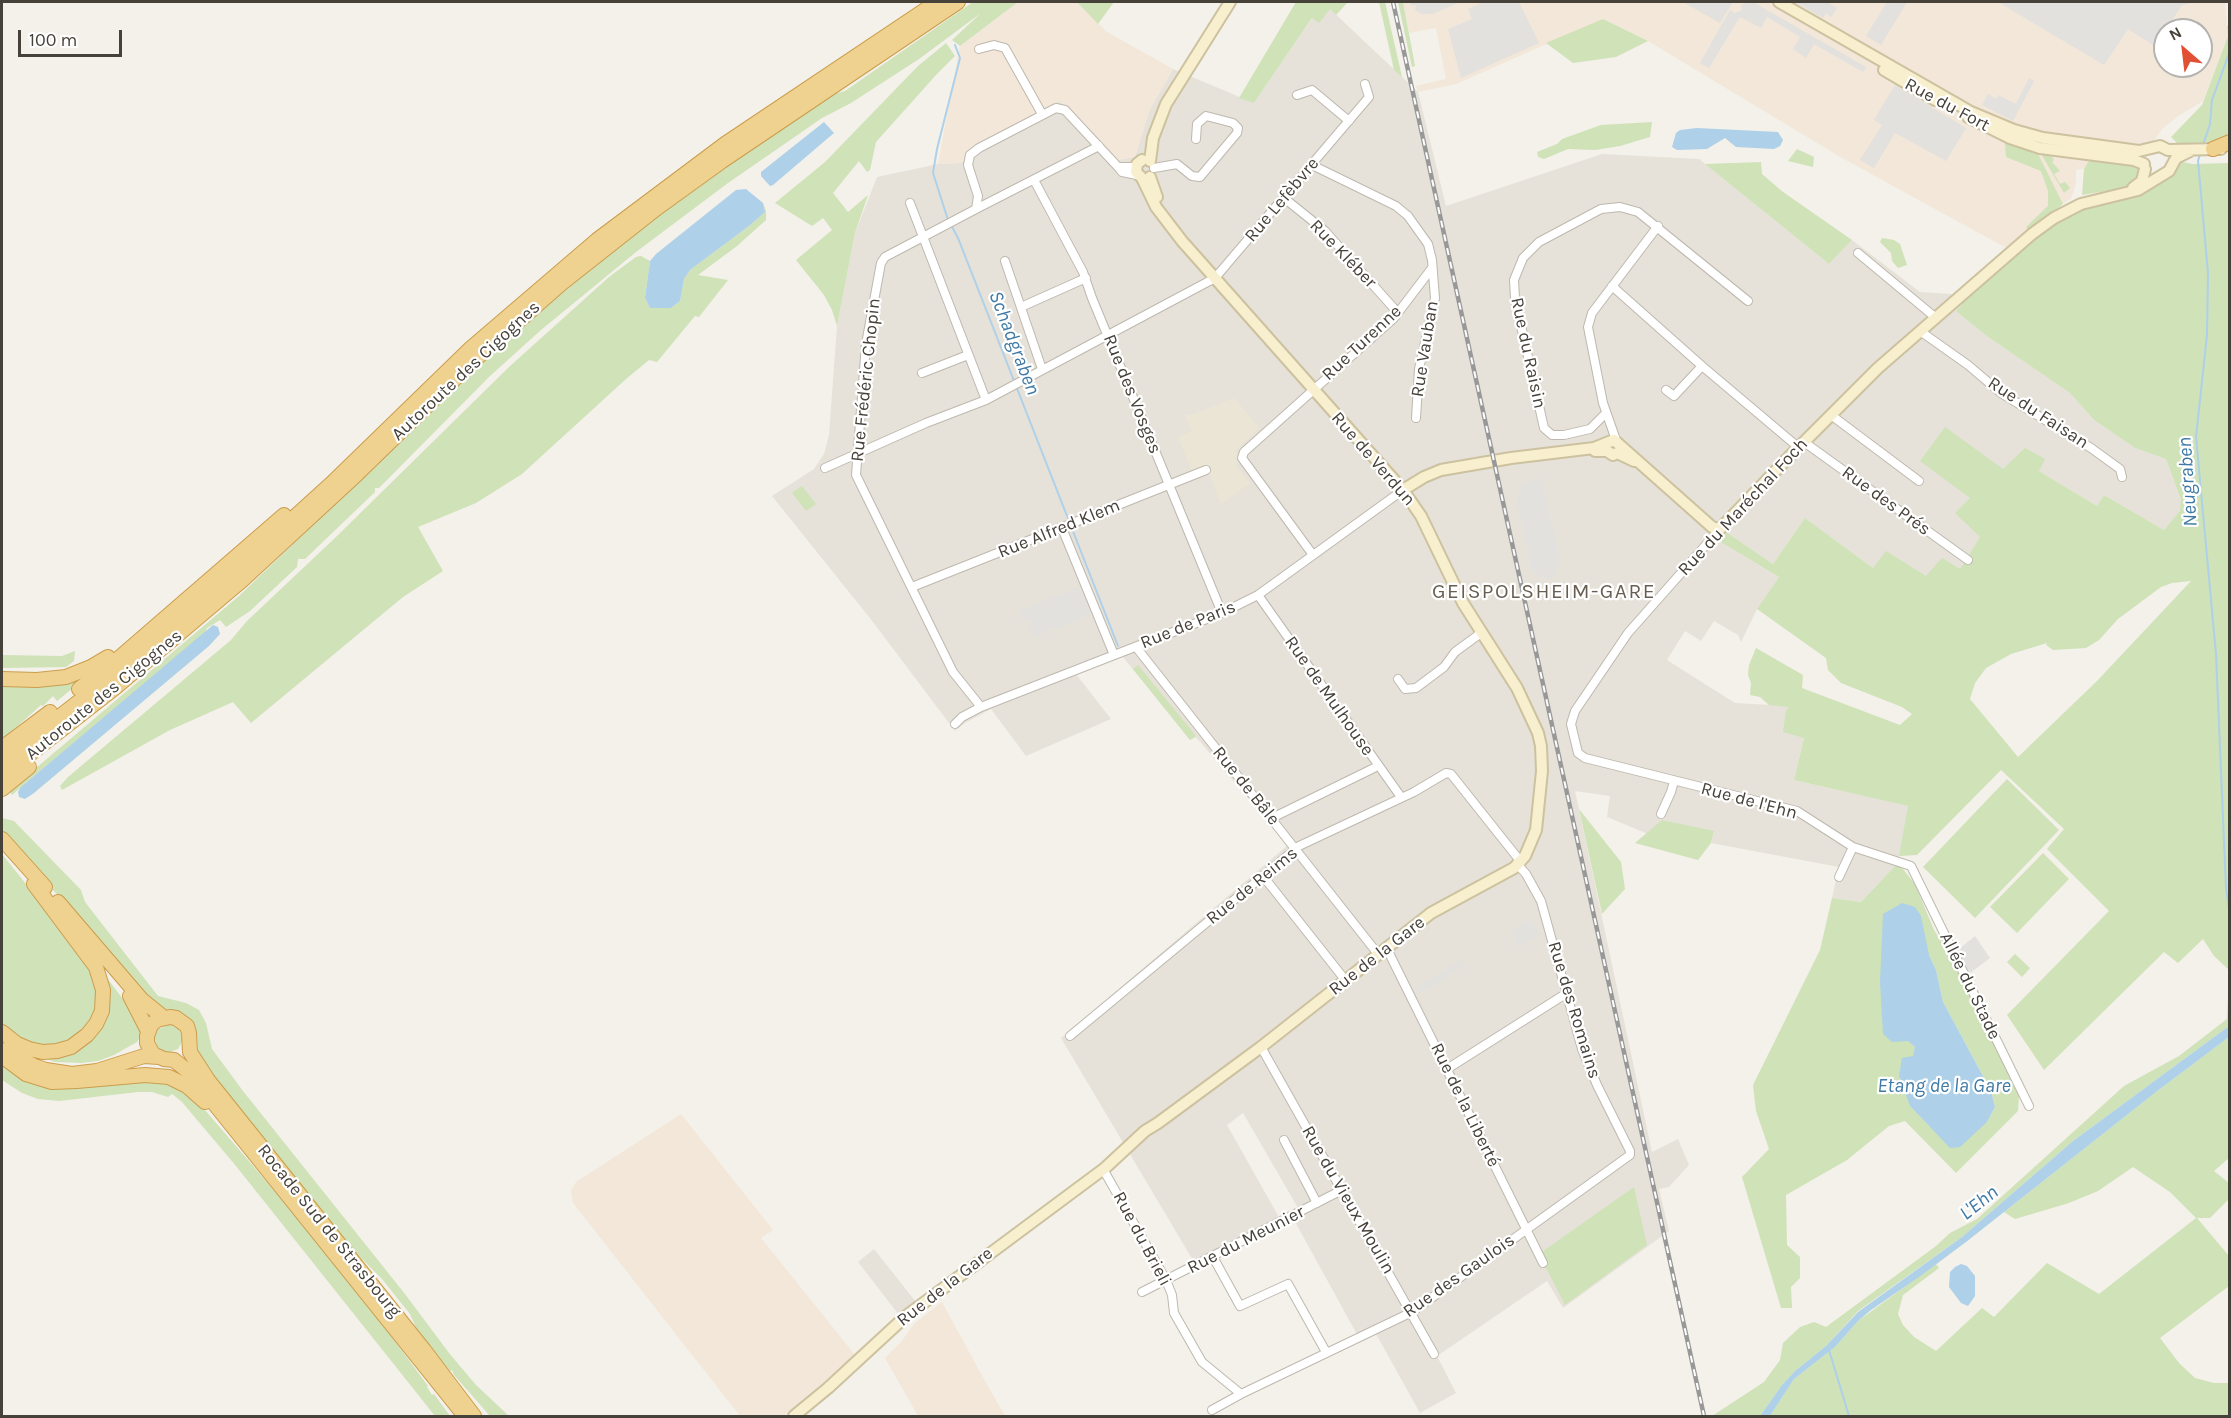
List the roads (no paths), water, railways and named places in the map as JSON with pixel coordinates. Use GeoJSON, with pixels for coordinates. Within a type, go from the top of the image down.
{"type":"FeatureCollection","features":[{"type":"Feature","properties":{"kind":"highway","name":"Autoroute des Cigognes"},"geometry":{"type":"LineString","coordinates":[[2,761],[121,669],[228,578],[331,484],[419,396],[526,298],[628,216],[759,121],[937,2]]}},
{"type":"Feature","properties":{"kind":"highway","name":"Autoroute des Cigognes"},"geometry":{"type":"LineString","coordinates":[[2,776],[151,658],[269,556],[472,362],[562,283],[657,208],[722,161],[958,2]]}},
{"type":"Feature","properties":{"kind":"highway"},"geometry":{"type":"LineString","coordinates":[[2209,150],[2229,142]]}},
{"type":"Feature","properties":{"kind":"highway"},"geometry":{"type":"LineString","coordinates":[[2,748],[112,664],[406,410]]}},
{"type":"Feature","properties":{"kind":"highway"},"geometry":{"type":"LineString","coordinates":[[2,679],[51,680],[78,673],[116,653],[185,602]]}},
{"type":"Feature","properties":{"kind":"highway"},"geometry":{"type":"LineString","coordinates":[[2,789],[123,688],[151,658]]}},
{"type":"Feature","properties":{"kind":"highway"},"geometry":{"type":"LineString","coordinates":[[2,838],[142,1000],[163,1017]]}},
{"type":"Feature","properties":{"kind":"highway"},"geometry":{"type":"LineString","coordinates":[[2,847],[101,958],[130,996],[148,1033],[150,1049],[164,1058]]}},
{"type":"Feature","properties":{"kind":"highway"},"geometry":{"type":"LineString","coordinates":[[2,1032],[29,1049],[43,1052],[57,1051],[71,1047],[82,1040],[96,1024],[102,1011],[103,990],[96,967],[34,884]]}},
{"type":"Feature","properties":{"kind":"highway"},"geometry":{"type":"LineString","coordinates":[[2,1039],[32,1059],[45,1064],[72,1068],[111,1061],[135,1049],[157,1020],[163,1017],[182,1022],[189,1033],[190,1042],[180,1057],[144,1056],[97,1071],[72,1074],[33,1066],[2,1047]]}},
{"type":"Feature","properties":{"kind":"highway","name":"Rocade Sud de Strasbourg"},"geometry":{"type":"LineString","coordinates":[[190,1042],[190,1052],[208,1080],[421,1353],[465,1416]]}},
{"type":"Feature","properties":{"kind":"highway"},"geometry":{"type":"LineString","coordinates":[[2,1056],[27,1074],[52,1082],[145,1075],[159,1075],[178,1080],[201,1098],[271,1174]]}},
{"type":"Feature","properties":{"kind":"highway","name":"Rocade Sud de Strasbourg"},"geometry":{"type":"LineString","coordinates":[[164,1058],[179,1063],[189,1072],[271,1174],[474,1416]]}},
{"type":"Feature","properties":{"kind":"highway"},"geometry":{"type":"LineString","coordinates":[[421,1353],[457,1416]]}},
{"type":"Feature","properties":{"kind":"highway"},"geometry":{"type":"LineString","coordinates":[[421,1353],[483,1416]]}},
{"type":"Feature","properties":{"kind":"main road"},"geometry":{"type":"LineString","coordinates":[[1144,169],[1149,129],[1163,95],[1195,47],[1230,2]]}},
{"type":"Feature","properties":{"kind":"main road","name":"Rue du Fort"},"geometry":{"type":"LineString","coordinates":[[1767,2],[1900,80],[2010,138],[2040,147],[2134,160],[2152,174],[2161,175]]}},
{"type":"Feature","properties":{"kind":"main road","name":"Rue du Fort"},"geometry":{"type":"LineString","coordinates":[[1779,2],[1971,112],[2014,130],[2083,145],[2147,151],[2160,146],[2168,150],[2229,149]]}},
{"type":"Feature","properties":{"kind":"main road"},"geometry":{"type":"LineString","coordinates":[[2168,150],[2173,162]]}},
{"type":"Feature","properties":{"kind":"main road"},"geometry":{"type":"LineString","coordinates":[[2161,175],[2169,171],[2179,156],[2192,150]]}},
{"type":"Feature","properties":{"kind":"main road"},"geometry":{"type":"LineString","coordinates":[[2145,167],[2143,160],[2147,151]]}},
{"type":"Feature","properties":{"kind":"main road","name":"Rue du Maréchal Foch"},"geometry":{"type":"LineString","coordinates":[[1720,529],[1878,368],[2057,210],[2075,200],[2134,188],[2142,181],[2145,167]]}},
{"type":"Feature","properties":{"kind":"main road","name":"Rue de Verdun"},"geometry":{"type":"LineString","coordinates":[[1144,169],[1156,207],[1182,241],[1403,490],[1425,523],[1458,594],[1517,688],[1536,726],[1542,763],[1542,790],[1536,830],[1520,863]]}},
{"type":"Feature","properties":{"kind":"main road","name":"Rue du Maréchal Foch"},"geometry":{"type":"LineString","coordinates":[[2032,234],[2073,207],[2089,201],[2132,193],[2161,175]]}},
{"type":"Feature","properties":{"kind":"main road"},"geometry":{"type":"LineString","coordinates":[[1403,490],[1435,472],[1499,462],[1505,459],[1612,446],[1644,467],[1712,527],[1720,529]]}},
{"type":"Feature","properties":{"kind":"main road","name":"Rue de la Gare"},"geometry":{"type":"LineString","coordinates":[[1104,1168],[1119,1161],[1137,1146],[1158,1123],[1261,1047],[1436,910],[1485,885],[1520,863]]}},
{"type":"Feature","properties":{"kind":"main road","name":"Rue de la Gare"},"geometry":{"type":"LineString","coordinates":[[794,1416],[906,1316],[1104,1168],[1143,1130],[1158,1123]]}},
{"type":"Feature","properties":{"kind":"street"},"geometry":{"type":"LineString","coordinates":[[979,49],[994,45],[1005,48],[1042,114]]}},
{"type":"Feature","properties":{"kind":"street","name":"Rue Lefèbvre"},"geometry":{"type":"LineString","coordinates":[[1215,278],[1369,98],[1365,84]]}},
{"type":"Feature","properties":{"kind":"street"},"geometry":{"type":"LineString","coordinates":[[1297,95],[1312,90],[1349,121]]}},
{"type":"Feature","properties":{"kind":"street"},"geometry":{"type":"LineString","coordinates":[[976,209],[978,196],[968,165],[970,156],[979,148],[1056,108],[1065,110],[1118,167],[1144,169],[1177,164],[1192,176],[1200,177],[1237,133],[1238,128],[1233,123],[1206,116],[1197,124],[1196,139]]}},
{"type":"Feature","properties":{"kind":"street","name":"Rue Frédéric Chopin"},"geometry":{"type":"LineString","coordinates":[[981,707],[953,672],[856,475],[866,344],[881,263],[885,256],[1099,146]]}},
{"type":"Feature","properties":{"kind":"street","name":"Rue Vauban"},"geometry":{"type":"LineString","coordinates":[[1312,165],[1396,206],[1403,211],[1428,244],[1435,298],[1419,369],[1416,418]]}},
{"type":"Feature","properties":{"kind":"street","name":"Rue des Vosges"},"geometry":{"type":"LineString","coordinates":[[1034,180],[1086,278],[1092,298],[1222,613]]}},
{"type":"Feature","properties":{"kind":"street","name":"Rue Kléber"},"geometry":{"type":"LineString","coordinates":[[1284,198],[1325,231],[1398,313]]}},
{"type":"Feature","properties":{"kind":"street"},"geometry":{"type":"LineString","coordinates":[[910,203],[986,400]]}},
{"type":"Feature","properties":{"kind":"street","name":"Rue du Raisin"},"geometry":{"type":"LineString","coordinates":[[1603,416],[1590,429],[1557,436],[1546,431],[1515,299],[1515,280],[1523,258],[1539,242],[1601,209],[1620,207],[1638,212],[1658,226]]}},
{"type":"Feature","properties":{"kind":"street"},"geometry":{"type":"LineString","coordinates":[[1612,446],[1588,327],[1592,313],[1658,226],[1748,301]]}},
{"type":"Feature","properties":{"kind":"street"},"geometry":{"type":"LineString","coordinates":[[1858,253],[1936,318]]}},
{"type":"Feature","properties":{"kind":"street"},"geometry":{"type":"LineString","coordinates":[[1005,261],[1042,369]]}},
{"type":"Feature","properties":{"kind":"street","name":"Rue Turenne"},"geometry":{"type":"LineString","coordinates":[[1313,555],[1242,458],[1244,452],[1398,313],[1432,268]]}},
{"type":"Feature","properties":{"kind":"street"},"geometry":{"type":"LineString","coordinates":[[1021,307],[1086,278]]}},
{"type":"Feature","properties":{"kind":"street"},"geometry":{"type":"LineString","coordinates":[[825,468],[986,400],[1215,278]]}},
{"type":"Feature","properties":{"kind":"street","name":"Rue des Prés"},"geometry":{"type":"LineString","coordinates":[[1612,286],[1701,366],[1801,444],[1968,560]]}},
{"type":"Feature","properties":{"kind":"street","name":"Rue du Faisan"},"geometry":{"type":"LineString","coordinates":[[1920,331],[1968,365],[2001,393],[2091,448],[2120,469],[2122,477]]}},
{"type":"Feature","properties":{"kind":"street"},"geometry":{"type":"LineString","coordinates":[[922,373],[968,355]]}},
{"type":"Feature","properties":{"kind":"street"},"geometry":{"type":"LineString","coordinates":[[1666,390],[1674,396],[1701,366]]}},
{"type":"Feature","properties":{"kind":"street"},"geometry":{"type":"LineString","coordinates":[[1603,403],[1603,416],[1612,446]]}},
{"type":"Feature","properties":{"kind":"street"},"geometry":{"type":"LineString","coordinates":[[1831,415],[1919,481]]}},
{"type":"Feature","properties":{"kind":"street","name":"Rue Alfred Klem"},"geometry":{"type":"LineString","coordinates":[[912,587],[1206,470]]}},
{"type":"Feature","properties":{"kind":"street","name":"Rue de Paris"},"geometry":{"type":"LineString","coordinates":[[955,724],[962,717],[981,707],[1222,613],[1258,595],[1403,490]]}},
{"type":"Feature","properties":{"kind":"street"},"geometry":{"type":"LineString","coordinates":[[1062,528],[1114,655]]}},
{"type":"Feature","properties":{"kind":"street","name":"Rue du Maréchal Foch"},"geometry":{"type":"LineString","coordinates":[[1571,718],[1628,633],[1720,529]]}},
{"type":"Feature","properties":{"kind":"street","name":"Rue de Mulhouse"},"geometry":{"type":"LineString","coordinates":[[1258,595],[1401,798]]}},
{"type":"Feature","properties":{"kind":"street"},"geometry":{"type":"LineString","coordinates":[[1398,679],[1405,689],[1416,688],[1444,667],[1455,652],[1481,633]]}},
{"type":"Feature","properties":{"kind":"street","name":"Rue de Bâle"},"geometry":{"type":"LineString","coordinates":[[1136,647],[1295,848],[1382,951]]}},
{"type":"Feature","properties":{"kind":"street","name":"Rue de l'Ehn"},"geometry":{"type":"LineString","coordinates":[[1571,718],[1577,750],[1583,757],[1797,811],[1853,847],[1911,866]]}},
{"type":"Feature","properties":{"kind":"street"},"geometry":{"type":"LineString","coordinates":[[1272,818],[1374,768]]}},
{"type":"Feature","properties":{"kind":"street","name":"Rue de Reims"},"geometry":{"type":"LineString","coordinates":[[1070,1036],[1295,848],[1450,773],[1520,863]]}},
{"type":"Feature","properties":{"kind":"street"},"geometry":{"type":"LineString","coordinates":[[1661,814],[1674,781]]}},
{"type":"Feature","properties":{"kind":"street"},"geometry":{"type":"LineString","coordinates":[[1839,877],[1853,847]]}},
{"type":"Feature","properties":{"kind":"street","name":"Rue des Romains"},"geometry":{"type":"LineString","coordinates":[[1520,863],[1541,901],[1582,1049],[1630,1155]]}},
{"type":"Feature","properties":{"kind":"street","name":"Allée du Stade"},"geometry":{"type":"LineString","coordinates":[[1911,866],[2029,1106]]}},
{"type":"Feature","properties":{"kind":"street"},"geometry":{"type":"LineString","coordinates":[[1263,876],[1346,981]]}},
{"type":"Feature","properties":{"kind":"street","name":"Rue de la Liberté"},"geometry":{"type":"LineString","coordinates":[[1382,951],[1447,1069],[1543,1263]]}},
{"type":"Feature","properties":{"kind":"street"},"geometry":{"type":"LineString","coordinates":[[1447,1069],[1567,993]]}},
{"type":"Feature","properties":{"kind":"street","name":"Rue du Vieux Moulin"},"geometry":{"type":"LineString","coordinates":[[1261,1047],[1434,1354]]}},
{"type":"Feature","properties":{"kind":"street","name":"Rue du Meunier"},"geometry":{"type":"LineString","coordinates":[[1284,1140],[1317,1203]]}},
{"type":"Feature","properties":{"kind":"street","name":"Rue des Gaulois"},"geometry":{"type":"LineString","coordinates":[[1212,1410],[1326,1352],[1412,1312],[1630,1155]]}},
{"type":"Feature","properties":{"kind":"street","name":"Rue du Brieli"},"geometry":{"type":"LineString","coordinates":[[1104,1168],[1166,1280],[1172,1295],[1174,1313],[1202,1362],[1241,1394]]}},
{"type":"Feature","properties":{"kind":"street","name":"Rue du Meunier"},"geometry":{"type":"LineString","coordinates":[[1142,1292],[1342,1190]]}},
{"type":"Feature","properties":{"kind":"street"},"geometry":{"type":"LineString","coordinates":[[1213,1257],[1240,1305],[1288,1284],[1326,1352]]}},
{"type":"Feature","properties":{"kind":"water"},"geometry":{"type":"Polygon","coordinates":[[[824,122],[834,133],[770,186],[761,176],[761,172],[824,122]]]}},
{"type":"Feature","properties":{"kind":"water"},"geometry":{"type":"Polygon","coordinates":[[[1697,128],[1778,132],[1783,140],[1780,146],[1774,149],[1736,147],[1725,138],[1707,149],[1677,150],[1672,147],[1676,133],[1680,130],[1697,128]]]}},
{"type":"Feature","properties":{"kind":"water"},"geometry":{"type":"Polygon","coordinates":[[[746,189],[763,203],[765,212],[690,270],[684,279],[680,301],[671,308],[650,308],[645,298],[650,261],[736,190],[746,189]]]}},
{"type":"Feature","properties":{"kind":"water"},"geometry":{"type":"Polygon","coordinates":[[[213,625],[218,627],[220,634],[209,646],[34,793],[25,799],[19,797],[20,788],[213,625]]]}},
{"type":"Feature","properties":{"kind":"water","name":"Etang de la Gare"},"geometry":{"type":"Polygon","coordinates":[[[1902,903],[1915,907],[1921,916],[1929,955],[1936,970],[1943,1002],[1991,1091],[1995,1107],[1987,1122],[1960,1147],[1950,1148],[1910,1106],[1899,1076],[1902,1058],[1913,1056],[1915,1047],[1908,1041],[1892,1042],[1883,1034],[1880,982],[1883,914],[1902,903]]]}},
{"type":"Feature","properties":{"kind":"water"},"geometry":{"type":"Polygon","coordinates":[[[2229,1026],[2229,1037],[1966,1242],[1871,1310],[1835,1347],[1794,1379],[1770,1416],[1760,1416],[1795,1371],[1826,1346],[1858,1312],[1962,1237],[2073,1141],[2229,1026]]]}},
{"type":"Feature","properties":{"kind":"water"},"geometry":{"type":"Polygon","coordinates":[[[1961,1264],[1967,1266],[1975,1276],[1975,1296],[1968,1306],[1961,1303],[1949,1287],[1950,1272],[1961,1264]]]}},
{"type":"Feature","properties":{"kind":"waterway","name":"Schadgraben"},"geometry":{"type":"LineString","coordinates":[[948,220],[933,173],[960,58],[955,45]]}},
{"type":"Feature","properties":{"kind":"waterway","name":"Neugraben"},"geometry":{"type":"LineString","coordinates":[[2203,145],[2210,124],[2212,100],[2230,51]]}},
{"type":"Feature","properties":{"kind":"waterway","name":"Neugraben"},"geometry":{"type":"LineString","coordinates":[[2200,154],[2198,161],[2208,273],[2207,335],[2196,437],[2216,654],[2226,888],[2230,916]]}},
{"type":"Feature","properties":{"kind":"waterway","name":"Schadgraben"},"geometry":{"type":"LineString","coordinates":[[951,225],[1118,646]]}},
{"type":"Feature","properties":{"kind":"waterway"},"geometry":{"type":"LineString","coordinates":[[1829,1350],[1849,1416]]}},
{"type":"Feature","properties":{"kind":"railway"},"geometry":{"type":"LineString","coordinates":[[1393,2],[1704,1416]]}},
{"type":"Feature","properties":{"kind":"district","name":"GEISPOLSHEIM-GARE"},"geometry":{"type":"Point","coordinates":[1544,592]}},
{"type":"Feature","properties":{"kind":"water label","name":"L'Ehn"},"geometry":{"type":"Point","coordinates":[1979,1203]}}]}
